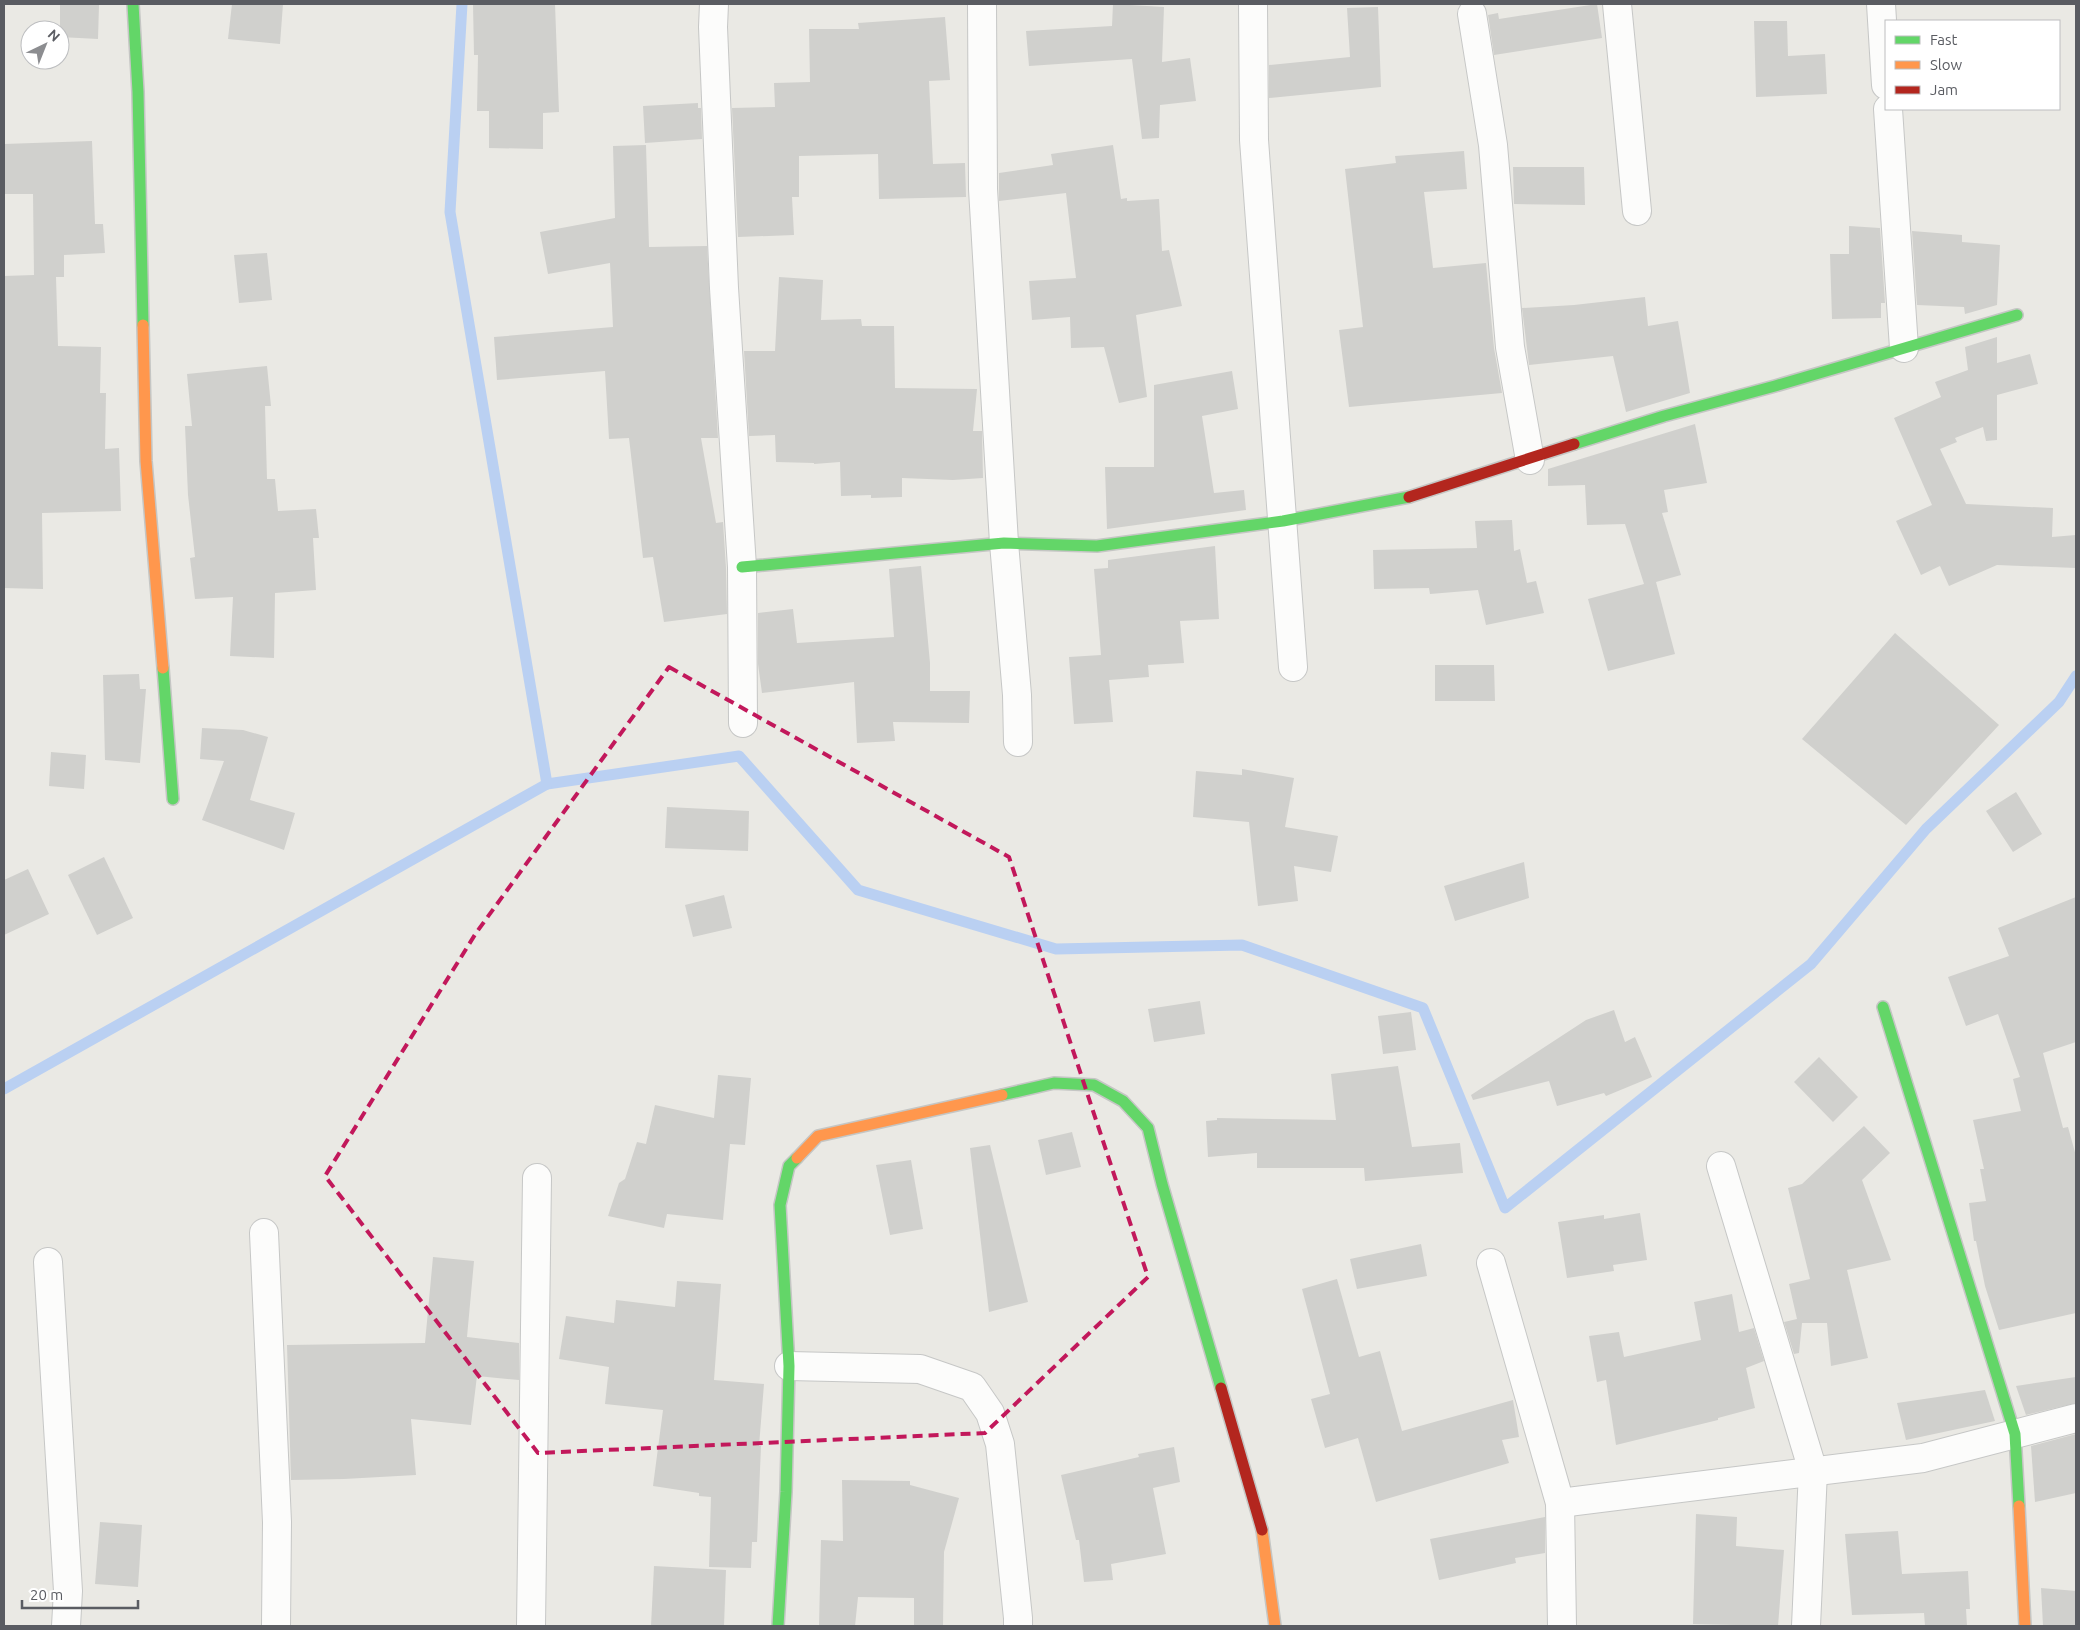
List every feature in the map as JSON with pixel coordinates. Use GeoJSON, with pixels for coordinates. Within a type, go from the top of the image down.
{"type":"FeatureCollection","features":[{"type":"Feature","properties":{"kind":"street"},"geometry":{"type":"LineString","coordinates":[[133,4],[138,92],[146,461],[173,799]]}},
{"type":"Feature","properties":{"kind":"street"},"geometry":{"type":"LineString","coordinates":[[714,4],[713,27],[724,288],[742,567],[743,722]]}},
{"type":"Feature","properties":{"kind":"street"},"geometry":{"type":"LineString","coordinates":[[982,4],[983,189],[1004,543],[1018,695],[1018,742]]}},
{"type":"Feature","properties":{"kind":"street"},"geometry":{"type":"LineString","coordinates":[[1253,4],[1254,140],[1293,667]]}},
{"type":"Feature","properties":{"kind":"street"},"geometry":{"type":"LineString","coordinates":[[1617,4],[1637,211]]}},
{"type":"Feature","properties":{"kind":"street"},"geometry":{"type":"LineString","coordinates":[[1881,4],[1885,69]]}},
{"type":"Feature","properties":{"kind":"street"},"geometry":{"type":"LineString","coordinates":[[1472,14],[1493,145],[1510,347],[1530,460]]}},
{"type":"Feature","properties":{"kind":"street"},"geometry":{"type":"LineString","coordinates":[[1888,110],[1904,348]]}},
{"type":"Feature","properties":{"kind":"street"},"geometry":{"type":"LineString","coordinates":[[742,567],[1004,543],[1098,546],[1283,521],[1402,499],[1664,416],[1775,386],[2017,315]]}},
{"type":"Feature","properties":{"kind":"street"},"geometry":{"type":"LineString","coordinates":[[1883,1007],[2015,1434],[2026,1626]]}},
{"type":"Feature","properties":{"kind":"street"},"geometry":{"type":"LineString","coordinates":[[778,1626],[786,1492],[789,1366],[780,1205],[789,1166],[818,1136],[1054,1084],[1094,1085],[1123,1101],[1148,1128],[1162,1184],[1262,1532],[1275,1626]]}},
{"type":"Feature","properties":{"kind":"street"},"geometry":{"type":"LineString","coordinates":[[1721,1166],[1813,1471],[1806,1626]]}},
{"type":"Feature","properties":{"kind":"street"},"geometry":{"type":"LineString","coordinates":[[531,1626],[537,1178]]}},
{"type":"Feature","properties":{"kind":"street"},"geometry":{"type":"LineString","coordinates":[[264,1232],[277,1522],[276,1626]]}},
{"type":"Feature","properties":{"kind":"street"},"geometry":{"type":"LineString","coordinates":[[48,1262],[68,1591],[66,1626]]}},
{"type":"Feature","properties":{"kind":"street"},"geometry":{"type":"LineString","coordinates":[[1491,1262],[1560,1503],[1562,1626]]}},
{"type":"Feature","properties":{"kind":"street"},"geometry":{"type":"LineString","coordinates":[[789,1366],[920,1369],[972,1387],[990,1413],[1000,1444],[1018,1626]]}},
{"type":"Feature","properties":{"kind":"street"},"geometry":{"type":"LineString","coordinates":[[1560,1503],[1922,1458],[2076,1418]]}},
{"type":"Feature","properties":{"kind":"highlighted area"},"geometry":{"type":"Polygon","coordinates":[[[669,667],[1009,857],[1148,1277],[985,1433],[538,1453],[325,1176],[476,933],[669,667]]]}},
{"type":"Feature","properties":{"kind":"building"},"geometry":{"type":"Polygon","coordinates":[[[60,4],[99,5],[98,39],[70,38],[70,20],[60,20],[60,4]]]}},
{"type":"Feature","properties":{"kind":"building"},"geometry":{"type":"Polygon","coordinates":[[[232,4],[283,4],[280,44],[228,39],[232,4]]]}},
{"type":"Feature","properties":{"kind":"building"},"geometry":{"type":"Polygon","coordinates":[[[473,4],[555,4],[559,112],[543,113],[543,149],[489,148],[489,111],[477,111],[478,55],[474,55],[473,4]]]}},
{"type":"Feature","properties":{"kind":"building"},"geometry":{"type":"Polygon","coordinates":[[[1113,4],[1164,7],[1162,62],[1190,58],[1196,101],[1160,105],[1159,138],[1142,139],[1132,59],[1029,66],[1026,31],[1112,26],[1113,4]]]}},
{"type":"Feature","properties":{"kind":"building"},"geometry":{"type":"Polygon","coordinates":[[[1597,4],[1602,38],[1494,55],[1488,15],[1498,13],[1499,19],[1597,4]]]}},
{"type":"Feature","properties":{"kind":"building"},"geometry":{"type":"Polygon","coordinates":[[[1378,7],[1381,87],[1269,98],[1269,65],[1350,57],[1347,8],[1378,7]]]}},
{"type":"Feature","properties":{"kind":"building"},"geometry":{"type":"Polygon","coordinates":[[[945,17],[950,80],[929,81],[933,164],[965,163],[966,197],[879,199],[878,154],[799,156],[799,197],[792,197],[794,235],[738,237],[732,108],[775,107],[774,83],[810,82],[809,29],[859,29],[858,23],[945,17]]]}},
{"type":"Feature","properties":{"kind":"building"},"geometry":{"type":"Polygon","coordinates":[[[1754,21],[1787,21],[1788,56],[1825,54],[1827,94],[1756,97],[1754,21]]]}},
{"type":"Feature","properties":{"kind":"building"},"geometry":{"type":"Polygon","coordinates":[[[698,103],[698,108],[701,108],[702,139],[645,143],[643,106],[698,103]]]}},
{"type":"Feature","properties":{"kind":"building"},"geometry":{"type":"Polygon","coordinates":[[[92,141],[95,224],[103,224],[105,253],[64,255],[64,277],[56,277],[58,346],[101,347],[100,393],[106,393],[105,449],[119,448],[121,511],[42,513],[43,589],[4,588],[4,276],[34,275],[33,194],[4,194],[4,144],[92,141]]]}},
{"type":"Feature","properties":{"kind":"building"},"geometry":{"type":"Polygon","coordinates":[[[646,145],[649,247],[707,246],[718,438],[701,438],[716,523],[723,522],[726,568],[727,614],[664,622],[653,557],[643,558],[629,438],[609,439],[605,371],[497,380],[494,337],[613,327],[610,263],[548,274],[540,232],[615,218],[613,146],[646,145]]]}},
{"type":"Feature","properties":{"kind":"building"},"geometry":{"type":"Polygon","coordinates":[[[1113,145],[1121,199],[1127,198],[1127,201],[1159,199],[1162,251],[1169,250],[1182,306],[1136,315],[1147,397],[1119,403],[1104,347],[1071,348],[1070,317],[1032,320],[1029,281],[1076,278],[1066,193],[999,201],[999,173],[1053,165],[1051,154],[1113,145]]]}},
{"type":"Feature","properties":{"kind":"building"},"geometry":{"type":"Polygon","coordinates":[[[1464,151],[1467,189],[1424,192],[1433,268],[1486,263],[1494,348],[1502,393],[1349,407],[1339,330],[1363,327],[1345,169],[1396,163],[1395,156],[1464,151]]]}},
{"type":"Feature","properties":{"kind":"building"},"geometry":{"type":"Polygon","coordinates":[[[1513,167],[1584,167],[1585,205],[1514,204],[1513,167]]]}},
{"type":"Feature","properties":{"kind":"building"},"geometry":{"type":"Polygon","coordinates":[[[1849,226],[1880,228],[1885,303],[1881,303],[1881,318],[1832,319],[1830,254],[1849,254],[1849,226]]]}},
{"type":"Feature","properties":{"kind":"building"},"geometry":{"type":"Polygon","coordinates":[[[1912,231],[1962,235],[1962,242],[2000,245],[1997,305],[1965,314],[1964,307],[1917,305],[1912,231]]]}},
{"type":"Feature","properties":{"kind":"building"},"geometry":{"type":"Polygon","coordinates":[[[267,253],[272,300],[239,303],[234,255],[267,253]]]}},
{"type":"Feature","properties":{"kind":"building"},"geometry":{"type":"Polygon","coordinates":[[[779,277],[823,280],[821,320],[861,319],[862,326],[894,326],[895,388],[977,389],[973,431],[982,431],[983,478],[953,480],[902,478],[902,497],[871,498],[871,495],[841,496],[840,462],[814,464],[776,462],[775,435],[749,436],[744,351],[775,351],[779,277]]]}},
{"type":"Feature","properties":{"kind":"building"},"geometry":{"type":"Polygon","coordinates":[[[1645,297],[1648,326],[1678,321],[1690,393],[1626,412],[1613,356],[1529,365],[1522,308],[1574,305],[1645,297]]]}},
{"type":"Feature","properties":{"kind":"building"},"geometry":{"type":"Polygon","coordinates":[[[1997,337],[1997,363],[2030,354],[2038,384],[1997,395],[1997,440],[1986,441],[1983,427],[1955,438],[1957,442],[1940,449],[1966,504],[2053,508],[2052,537],[2076,535],[2076,568],[1997,565],[1949,586],[1940,566],[1921,575],[1896,521],[1932,505],[1894,418],[1941,397],[1935,382],[1968,370],[1965,347],[1997,337]]]}},
{"type":"Feature","properties":{"kind":"building"},"geometry":{"type":"Polygon","coordinates":[[[267,366],[271,406],[265,406],[267,479],[275,479],[278,511],[316,509],[319,538],[313,538],[316,590],[275,593],[274,658],[230,656],[233,597],[195,599],[190,558],[195,557],[188,495],[185,426],[192,426],[187,374],[267,366]]]}},
{"type":"Feature","properties":{"kind":"building"},"geometry":{"type":"Polygon","coordinates":[[[1232,371],[1238,409],[1202,416],[1214,493],[1244,490],[1246,510],[1107,529],[1105,467],[1154,467],[1154,385],[1232,371]]]}},
{"type":"Feature","properties":{"kind":"building"},"geometry":{"type":"Polygon","coordinates":[[[1695,424],[1707,483],[1664,490],[1668,512],[1662,513],[1681,575],[1656,582],[1675,654],[1608,671],[1588,599],[1644,584],[1625,524],[1587,525],[1585,485],[1548,486],[1548,469],[1695,424]]]}},
{"type":"Feature","properties":{"kind":"building"},"geometry":{"type":"Polygon","coordinates":[[[1512,520],[1514,551],[1520,549],[1527,583],[1536,581],[1544,613],[1486,625],[1478,590],[1430,594],[1429,588],[1374,589],[1373,550],[1477,548],[1475,521],[1512,520]]]}},
{"type":"Feature","properties":{"kind":"building"},"geometry":{"type":"Polygon","coordinates":[[[1215,546],[1219,619],[1180,621],[1184,663],[1148,665],[1149,677],[1109,680],[1113,722],[1074,724],[1069,657],[1101,655],[1094,569],[1108,568],[1108,560],[1215,546]]]}},
{"type":"Feature","properties":{"kind":"building"},"geometry":{"type":"Polygon","coordinates":[[[921,566],[930,663],[930,691],[970,691],[969,723],[893,722],[895,741],[857,743],[854,682],[762,693],[758,664],[758,613],[793,609],[797,643],[894,637],[889,569],[921,566]]]}},
{"type":"Feature","properties":{"kind":"building"},"geometry":{"type":"Polygon","coordinates":[[[1895,633],[1999,725],[1906,825],[1802,739],[1895,633]]]}},
{"type":"Feature","properties":{"kind":"building"},"geometry":{"type":"Polygon","coordinates":[[[1435,665],[1494,665],[1495,701],[1435,701],[1435,665]]]}},
{"type":"Feature","properties":{"kind":"building"},"geometry":{"type":"Polygon","coordinates":[[[139,674],[140,689],[146,689],[140,763],[105,760],[103,675],[139,674]]]}},
{"type":"Feature","properties":{"kind":"building"},"geometry":{"type":"Polygon","coordinates":[[[202,728],[243,730],[268,737],[250,800],[295,813],[284,850],[202,820],[224,761],[200,759],[202,728]]]}},
{"type":"Feature","properties":{"kind":"building"},"geometry":{"type":"Polygon","coordinates":[[[51,752],[86,755],[84,789],[49,786],[51,752]]]}},
{"type":"Feature","properties":{"kind":"building"},"geometry":{"type":"Polygon","coordinates":[[[1242,769],[1294,778],[1285,827],[1338,836],[1331,872],[1294,866],[1298,901],[1258,906],[1249,822],[1193,817],[1196,771],[1242,775],[1242,769]]]}},
{"type":"Feature","properties":{"kind":"building"},"geometry":{"type":"Polygon","coordinates":[[[2016,792],[2042,834],[2013,852],[1986,811],[2016,792]]]}},
{"type":"Feature","properties":{"kind":"building"},"geometry":{"type":"Polygon","coordinates":[[[667,807],[749,811],[748,851],[665,848],[667,807]]]}},
{"type":"Feature","properties":{"kind":"building"},"geometry":{"type":"Polygon","coordinates":[[[104,857],[133,918],[97,935],[68,875],[104,857]]]}},
{"type":"Feature","properties":{"kind":"building"},"geometry":{"type":"Polygon","coordinates":[[[1524,862],[1529,898],[1455,921],[1444,886],[1524,862]]]}},
{"type":"Feature","properties":{"kind":"building"},"geometry":{"type":"Polygon","coordinates":[[[28,869],[49,914],[4,935],[4,880],[28,869]]]}},
{"type":"Feature","properties":{"kind":"building"},"geometry":{"type":"Polygon","coordinates":[[[724,895],[732,928],[693,937],[685,905],[724,895]]]}},
{"type":"Feature","properties":{"kind":"building"},"geometry":{"type":"Polygon","coordinates":[[[2076,897],[2076,1042],[2043,1053],[2063,1128],[2068,1127],[2076,1156],[2076,1313],[1999,1330],[1985,1286],[1976,1241],[1974,1241],[1969,1203],[1986,1201],[1980,1169],[1984,1169],[1973,1120],[2021,1111],[2013,1079],[2020,1077],[1998,1014],[1966,1026],[1948,977],[2009,956],[1998,928],[2076,897]]]}},
{"type":"Feature","properties":{"kind":"building"},"geometry":{"type":"Polygon","coordinates":[[[1200,1001],[1205,1034],[1154,1042],[1148,1009],[1200,1001]]]}},
{"type":"Feature","properties":{"kind":"building"},"geometry":{"type":"Polygon","coordinates":[[[1614,1010],[1625,1042],[1635,1037],[1652,1077],[1606,1096],[1604,1093],[1557,1106],[1549,1081],[1473,1100],[1471,1095],[1586,1020],[1614,1010]]]}},
{"type":"Feature","properties":{"kind":"building"},"geometry":{"type":"Polygon","coordinates":[[[1411,1012],[1416,1050],[1383,1054],[1378,1016],[1411,1012]]]}},
{"type":"Feature","properties":{"kind":"building"},"geometry":{"type":"Polygon","coordinates":[[[1819,1057],[1858,1097],[1833,1122],[1794,1082],[1819,1057]]]}},
{"type":"Feature","properties":{"kind":"building"},"geometry":{"type":"Polygon","coordinates":[[[1398,1066],[1412,1147],[1460,1143],[1463,1173],[1365,1181],[1364,1168],[1257,1168],[1257,1153],[1208,1157],[1206,1121],[1217,1120],[1217,1118],[1336,1120],[1331,1074],[1398,1066]]]}},
{"type":"Feature","properties":{"kind":"building"},"geometry":{"type":"Polygon","coordinates":[[[718,1075],[751,1078],[745,1145],[730,1144],[723,1220],[667,1214],[664,1228],[608,1216],[619,1183],[625,1179],[637,1142],[646,1144],[655,1105],[714,1118],[718,1075]]]}},
{"type":"Feature","properties":{"kind":"building"},"geometry":{"type":"Polygon","coordinates":[[[1864,1126],[1890,1153],[1862,1180],[1891,1260],[1847,1270],[1868,1358],[1831,1366],[1827,1323],[1802,1323],[1799,1353],[1794,1354],[1784,1322],[1797,1319],[1789,1284],[1810,1279],[1788,1188],[1802,1184],[1864,1126]]]}},
{"type":"Feature","properties":{"kind":"building"},"geometry":{"type":"Polygon","coordinates":[[[1072,1132],[1081,1167],[1046,1175],[1038,1140],[1072,1132]]]}},
{"type":"Feature","properties":{"kind":"building"},"geometry":{"type":"Polygon","coordinates":[[[990,1145],[1028,1302],[989,1312],[970,1148],[990,1145]]]}},
{"type":"Feature","properties":{"kind":"building"},"geometry":{"type":"Polygon","coordinates":[[[911,1160],[923,1229],[890,1235],[876,1165],[911,1160]]]}},
{"type":"Feature","properties":{"kind":"building"},"geometry":{"type":"Polygon","coordinates":[[[1640,1213],[1647,1260],[1613,1265],[1614,1271],[1567,1278],[1558,1222],[1604,1215],[1604,1219],[1640,1213]]]}},
{"type":"Feature","properties":{"kind":"building"},"geometry":{"type":"Polygon","coordinates":[[[1421,1244],[1427,1276],[1357,1289],[1350,1259],[1421,1244]]]}},
{"type":"Feature","properties":{"kind":"building"},"geometry":{"type":"Polygon","coordinates":[[[433,1257],[474,1261],[467,1337],[519,1343],[519,1380],[477,1376],[471,1425],[411,1419],[416,1475],[291,1480],[287,1345],[425,1343],[433,1257]]]}},
{"type":"Feature","properties":{"kind":"building"},"geometry":{"type":"Polygon","coordinates":[[[1337,1279],[1359,1357],[1380,1351],[1402,1431],[1513,1400],[1519,1437],[1502,1440],[1509,1463],[1376,1502],[1358,1438],[1325,1448],[1311,1399],[1330,1394],[1302,1289],[1337,1279]]]}},
{"type":"Feature","properties":{"kind":"building"},"geometry":{"type":"Polygon","coordinates":[[[677,1281],[721,1284],[714,1380],[764,1384],[759,1446],[761,1446],[757,1542],[752,1542],[751,1568],[709,1567],[711,1497],[699,1496],[699,1493],[653,1486],[663,1410],[605,1404],[609,1367],[559,1359],[566,1316],[614,1323],[616,1300],[675,1307],[677,1281]]]}},
{"type":"Feature","properties":{"kind":"building"},"geometry":{"type":"Polygon","coordinates":[[[1732,1294],[1739,1332],[1754,1328],[1764,1361],[1746,1368],[1755,1408],[1718,1418],[1718,1420],[1616,1445],[1606,1380],[1597,1382],[1589,1336],[1619,1332],[1624,1357],[1701,1340],[1694,1302],[1732,1294]]]}},
{"type":"Feature","properties":{"kind":"building"},"geometry":{"type":"Polygon","coordinates":[[[2076,1377],[2076,1403],[2026,1415],[2016,1386],[2076,1377]]]}},
{"type":"Feature","properties":{"kind":"building"},"geometry":{"type":"Polygon","coordinates":[[[1985,1390],[1995,1421],[1906,1440],[1897,1403],[1985,1390]]]}},
{"type":"Feature","properties":{"kind":"building"},"geometry":{"type":"Polygon","coordinates":[[[2076,1434],[2076,1493],[2035,1502],[2031,1446],[2076,1434]]]}},
{"type":"Feature","properties":{"kind":"building"},"geometry":{"type":"Polygon","coordinates":[[[1174,1447],[1180,1482],[1153,1488],[1166,1554],[1111,1564],[1113,1580],[1084,1582],[1079,1540],[1076,1540],[1061,1475],[1139,1457],[1138,1454],[1174,1447]]]}},
{"type":"Feature","properties":{"kind":"building"},"geometry":{"type":"Polygon","coordinates":[[[842,1480],[910,1481],[910,1485],[959,1498],[944,1552],[943,1626],[914,1626],[914,1598],[858,1597],[855,1626],[819,1626],[821,1540],[843,1541],[842,1480]]]}},
{"type":"Feature","properties":{"kind":"building"},"geometry":{"type":"Polygon","coordinates":[[[1696,1514],[1737,1517],[1736,1546],[1784,1550],[1778,1626],[1693,1624],[1696,1514]]]}},
{"type":"Feature","properties":{"kind":"building"},"geometry":{"type":"Polygon","coordinates":[[[1545,1517],[1545,1553],[1515,1558],[1516,1563],[1439,1580],[1430,1539],[1545,1517]]]}},
{"type":"Feature","properties":{"kind":"building"},"geometry":{"type":"Polygon","coordinates":[[[100,1522],[142,1525],[138,1587],[95,1584],[100,1522]]]}},
{"type":"Feature","properties":{"kind":"building"},"geometry":{"type":"Polygon","coordinates":[[[1898,1531],[1902,1574],[1968,1571],[1970,1609],[1966,1609],[1967,1626],[1925,1626],[1924,1613],[1852,1615],[1845,1534],[1898,1531]]]}},
{"type":"Feature","properties":{"kind":"building"},"geometry":{"type":"Polygon","coordinates":[[[654,1566],[726,1570],[724,1626],[651,1626],[654,1566]]]}},
{"type":"Feature","properties":{"kind":"building"},"geometry":{"type":"Polygon","coordinates":[[[2041,1588],[2076,1591],[2076,1626],[2043,1626],[2041,1588]]]}},
{"type":"Feature","properties":{"kind":"waterway"},"geometry":{"type":"LineString","coordinates":[[4,1089],[547,784],[450,212],[462,4]]}},
{"type":"Feature","properties":{"kind":"waterway"},"geometry":{"type":"LineString","coordinates":[[547,784],[739,756],[858,890],[1056,949],[1242,945],[1423,1008],[1505,1208],[1811,964],[1926,829],[2059,702],[2076,676]]}},
{"type":"Feature","properties":{"kind":"traffic: fast"},"geometry":{"type":"LineString","coordinates":[[133,4],[138,92],[143,325]]}},
{"type":"Feature","properties":{"kind":"traffic: fast"},"geometry":{"type":"LineString","coordinates":[[1574,444],[1664,416],[1775,386],[2017,315]]}},
{"type":"Feature","properties":{"kind":"traffic: fast"},"geometry":{"type":"LineString","coordinates":[[742,567],[1004,543],[1097,546],[1283,521],[1409,497]]}},
{"type":"Feature","properties":{"kind":"traffic: fast"},"geometry":{"type":"LineString","coordinates":[[163,668],[173,799]]}},
{"type":"Feature","properties":{"kind":"traffic: fast"},"geometry":{"type":"LineString","coordinates":[[1883,1007],[2015,1434],[2019,1506]]}},
{"type":"Feature","properties":{"kind":"traffic: fast"},"geometry":{"type":"LineString","coordinates":[[1002,1095],[1054,1083],[1094,1085],[1123,1101],[1148,1128],[1162,1184],[1221,1388]]}},
{"type":"Feature","properties":{"kind":"traffic: fast"},"geometry":{"type":"LineString","coordinates":[[778,1626],[786,1492],[789,1366],[780,1205],[789,1166],[797,1158]]}},
{"type":"Feature","properties":{"kind":"traffic: slow"},"geometry":{"type":"LineString","coordinates":[[143,325],[146,461],[163,668]]}},
{"type":"Feature","properties":{"kind":"traffic: slow"},"geometry":{"type":"LineString","coordinates":[[797,1158],[818,1136],[1002,1095]]}},
{"type":"Feature","properties":{"kind":"traffic: slow"},"geometry":{"type":"LineString","coordinates":[[2019,1506],[2025,1626]]}},
{"type":"Feature","properties":{"kind":"traffic: slow"},"geometry":{"type":"LineString","coordinates":[[1262,1530],[1275,1626]]}},
{"type":"Feature","properties":{"kind":"traffic: jam"},"geometry":{"type":"LineString","coordinates":[[1409,497],[1574,444]]}},
{"type":"Feature","properties":{"kind":"traffic: jam"},"geometry":{"type":"LineString","coordinates":[[1221,1388],[1262,1530]]}}]}
